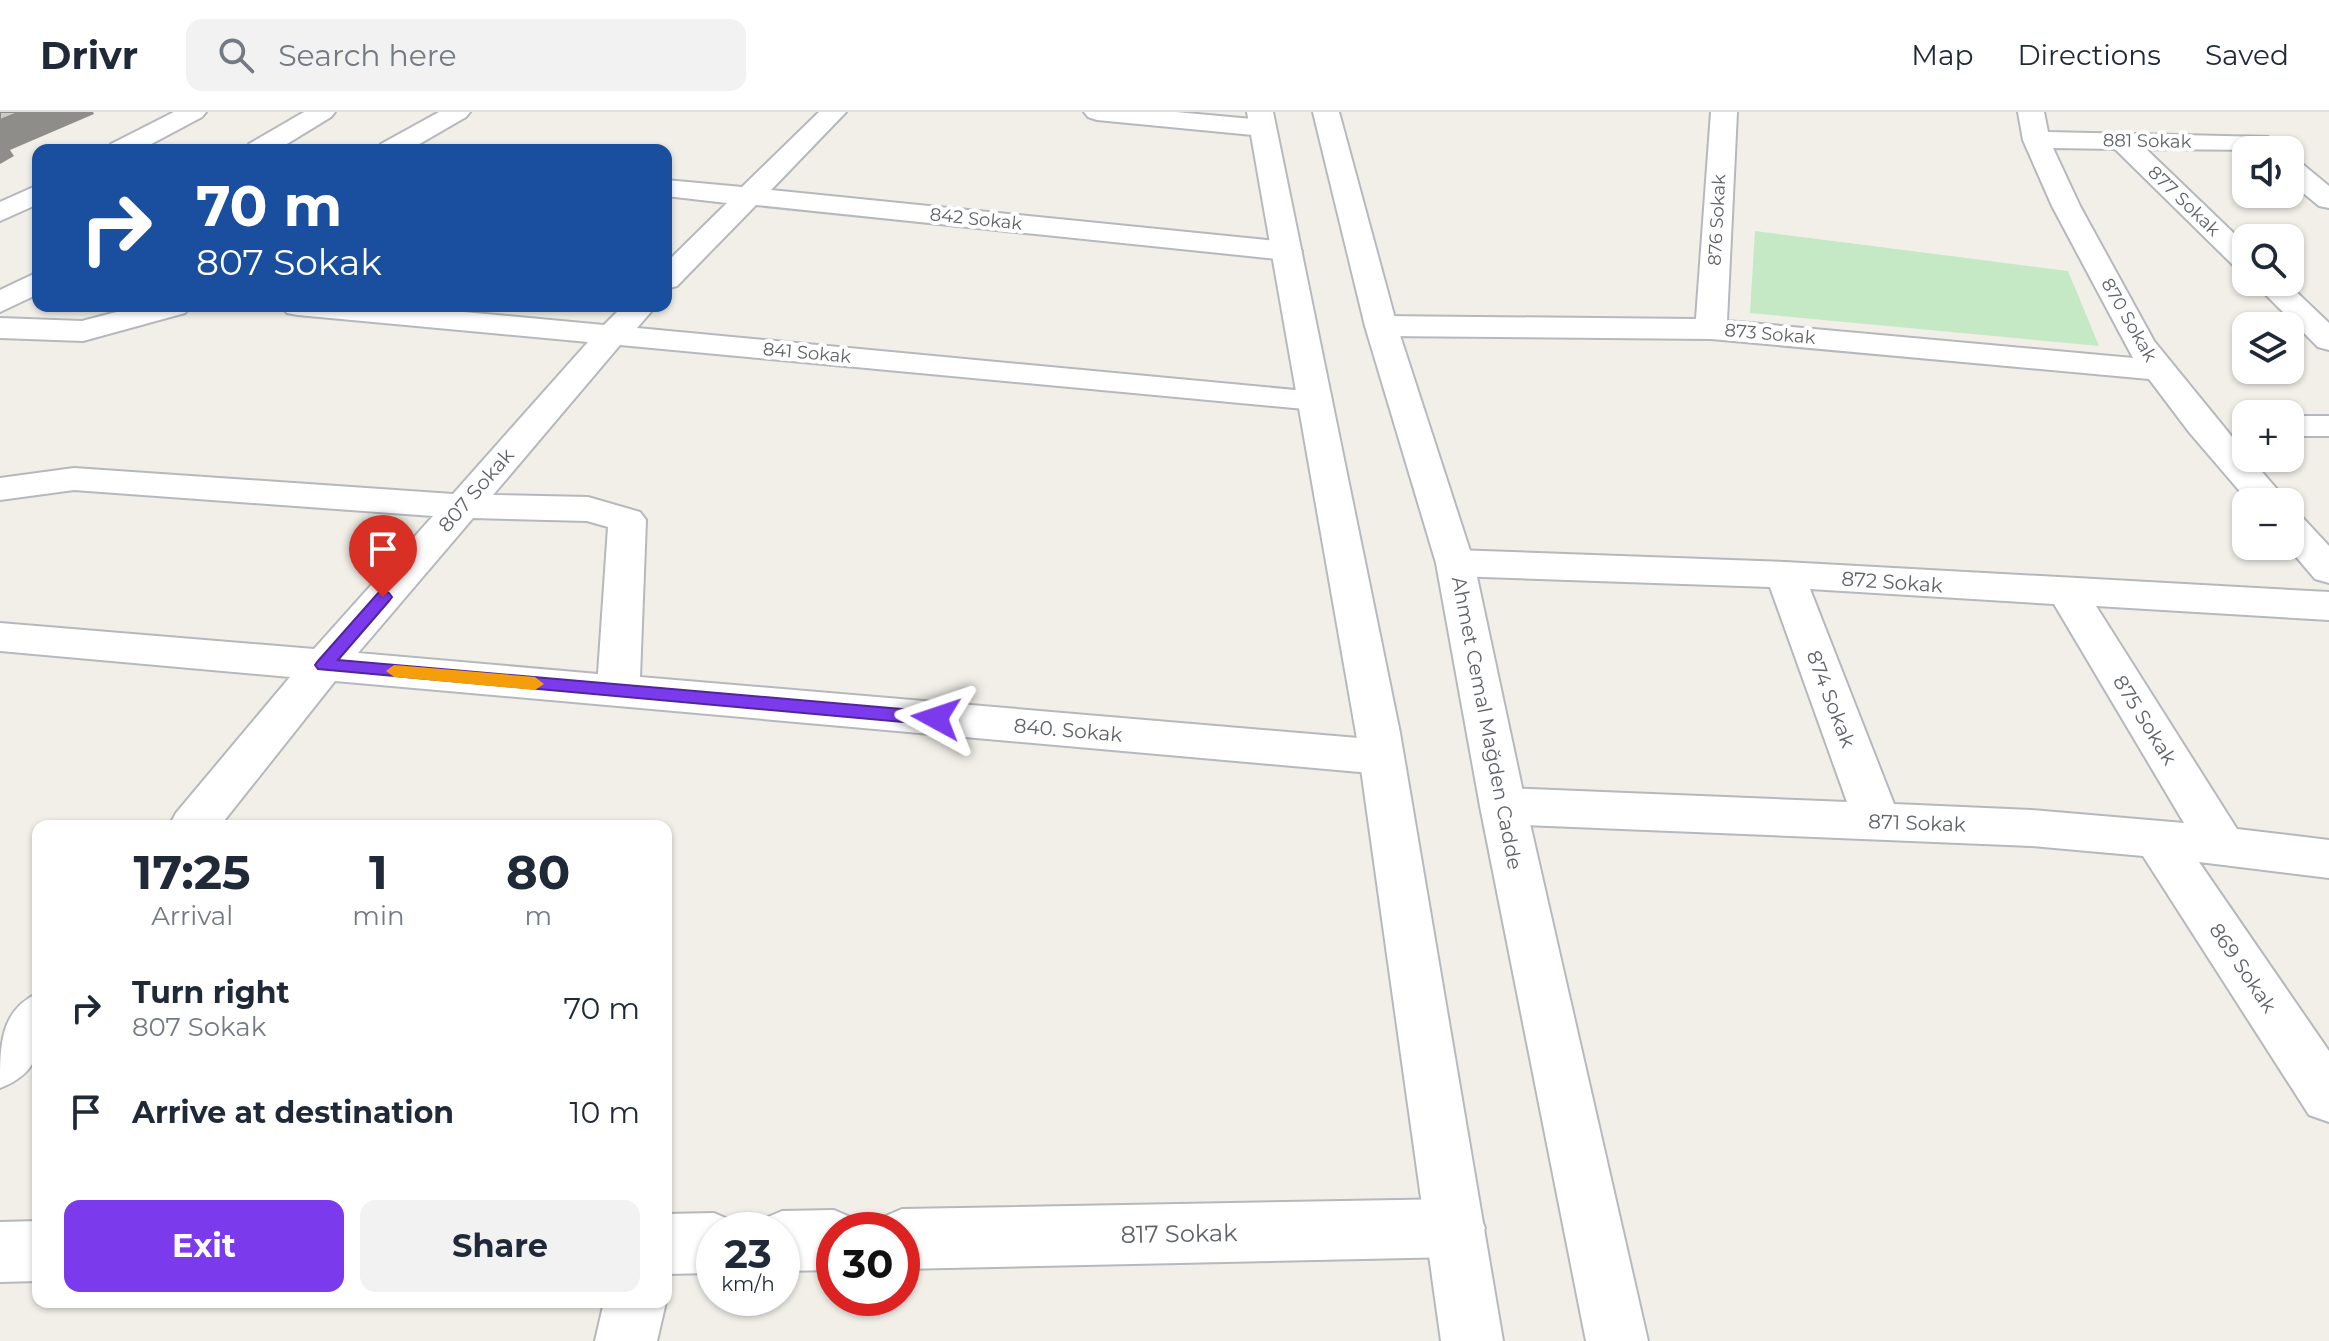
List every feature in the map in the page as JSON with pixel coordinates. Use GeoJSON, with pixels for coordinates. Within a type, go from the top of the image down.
{"type":"FeatureCollection","features":[{"type":"Feature","properties":{"kind":"street"},"geometry":{"type":"LineString","coordinates":[[132,144],[193,112]]}},
{"type":"Feature","properties":{"kind":"street"},"geometry":{"type":"LineString","coordinates":[[268,144],[322,112]]}},
{"type":"Feature","properties":{"kind":"street"},"geometry":{"type":"LineString","coordinates":[[401,144],[457,112]]}},
{"type":"Feature","properties":{"kind":"street"},"geometry":{"type":"LineString","coordinates":[[672,274],[833,112]]}},
{"type":"Feature","properties":{"kind":"street"},"geometry":{"type":"LineString","coordinates":[[1097,112],[1262,120],[1382,757],[1472,1341]]}},
{"type":"Feature","properties":{"kind":"street","name":"Ahmet Cemal Mağden Cadde"},"geometry":{"type":"LineString","coordinates":[[1326,112],[1381,326],[1455,563],[1503,806],[1617,1341]]}},
{"type":"Feature","properties":{"kind":"street","name":"876 Sokak"},"geometry":{"type":"LineString","coordinates":[[1711,329],[1724,112]]}},
{"type":"Feature","properties":{"kind":"street"},"geometry":{"type":"LineString","coordinates":[[2231,120],[2251,136]]}},
{"type":"Feature","properties":{"kind":"street","name":"881 Sokak"},"geometry":{"type":"LineString","coordinates":[[2033,126],[2122,141],[2232,145]]}},
{"type":"Feature","properties":{"kind":"street","name":"870 Sokak"},"geometry":{"type":"LineString","coordinates":[[2033,126],[2066,206],[2131,330],[2201,425],[2257,488]]}},
{"type":"Feature","properties":{"kind":"street","name":"877 Sokak"},"geometry":{"type":"LineString","coordinates":[[2122,141],[2232,247]]}},
{"type":"Feature","properties":{"kind":"street"},"geometry":{"type":"LineString","coordinates":[[2304,179],[2329,200]]}},
{"type":"Feature","properties":{"kind":"street","name":"842 Sokak"},"geometry":{"type":"LineString","coordinates":[[672,189],[1287,251]]}},
{"type":"Feature","properties":{"kind":"street"},"geometry":{"type":"LineString","coordinates":[[0,213],[32,196]]}},
{"type":"Feature","properties":{"kind":"street"},"geometry":{"type":"LineString","coordinates":[[0,303],[32,284]]}},
{"type":"Feature","properties":{"kind":"street"},"geometry":{"type":"LineString","coordinates":[[2283,296],[2329,340]]}},
{"type":"Feature","properties":{"kind":"street"},"geometry":{"type":"LineString","coordinates":[[0,328],[83,331],[149,312]]}},
{"type":"Feature","properties":{"kind":"street","name":"841 Sokak"},"geometry":{"type":"LineString","coordinates":[[363,312],[1315,400]]}},
{"type":"Feature","properties":{"kind":"street","name":"807 Sokak"},"geometry":{"type":"LineString","coordinates":[[198,820],[324,665],[634,312]]}},
{"type":"Feature","properties":{"kind":"street","name":"873 Sokak"},"geometry":{"type":"LineString","coordinates":[[1381,326],[1711,329],[2158,370]]}},
{"type":"Feature","properties":{"kind":"street"},"geometry":{"type":"LineString","coordinates":[[2201,425],[2232,425]]}},
{"type":"Feature","properties":{"kind":"street"},"geometry":{"type":"LineString","coordinates":[[2304,426],[2329,426]]}},
{"type":"Feature","properties":{"kind":"street"},"geometry":{"type":"LineString","coordinates":[[0,489],[74,479],[462,506],[588,509],[627,520],[618,691]]}},
{"type":"Feature","properties":{"kind":"street"},"geometry":{"type":"LineString","coordinates":[[2304,542],[2329,570]]}},
{"type":"Feature","properties":{"kind":"street","name":"872 Sokak"},"geometry":{"type":"LineString","coordinates":[[1455,563],[1785,575],[2329,606]]}},
{"type":"Feature","properties":{"kind":"street","name":"874 Sokak"},"geometry":{"type":"LineString","coordinates":[[1785,575],[1878,822]]}},
{"type":"Feature","properties":{"kind":"street","name":"875 Sokak"},"geometry":{"type":"LineString","coordinates":[[2068,593],[2223,847]]}},
{"type":"Feature","properties":{"kind":"street","name":"840. Sokak"},"geometry":{"type":"LineString","coordinates":[[0,637],[1382,757]]}},
{"type":"Feature","properties":{"kind":"street","name":"871 Sokak"},"geometry":{"type":"LineString","coordinates":[[1503,806],[2031,828],[2157,838],[2329,859]]}},
{"type":"Feature","properties":{"kind":"street","name":"869 Sokak"},"geometry":{"type":"LineString","coordinates":[[2157,838],[2329,1097]]}},
{"type":"Feature","properties":{"kind":"street"},"geometry":{"type":"LineString","coordinates":[[0,1063],[32,1023]]}},
{"type":"Feature","properties":{"kind":"street","name":"817 Sokak"},"geometry":{"type":"LineString","coordinates":[[920,1239],[1455,1228]]}},
{"type":"Feature","properties":{"kind":"street"},"geometry":{"type":"LineString","coordinates":[[672,1244],[696,1243]]}},
{"type":"Feature","properties":{"kind":"street"},"geometry":{"type":"LineString","coordinates":[[0,1252],[32,1251]]}},
{"type":"Feature","properties":{"kind":"street"},"geometry":{"type":"LineString","coordinates":[[626,1341],[634,1308]]}},
{"type":"Feature","properties":{"kind":"green space"},"geometry":{"type":"Polygon","coordinates":[[[1755,231],[2068,271],[2099,346],[1750,313],[1755,231]]]}},
{"type":"Feature","properties":{"kind":"building"},"geometry":{"type":"Polygon","coordinates":[[[0,112],[20,112],[0,120],[0,112]]]}},
{"type":"Feature","properties":{"kind":"slow traffic"},"geometry":{"type":"LineString","coordinates":[[394,671],[535,684]]}},
{"type":"Feature","properties":{"kind":"route"},"geometry":{"type":"LineString","coordinates":[[383,597],[324,665],[936,718]]}}]}
